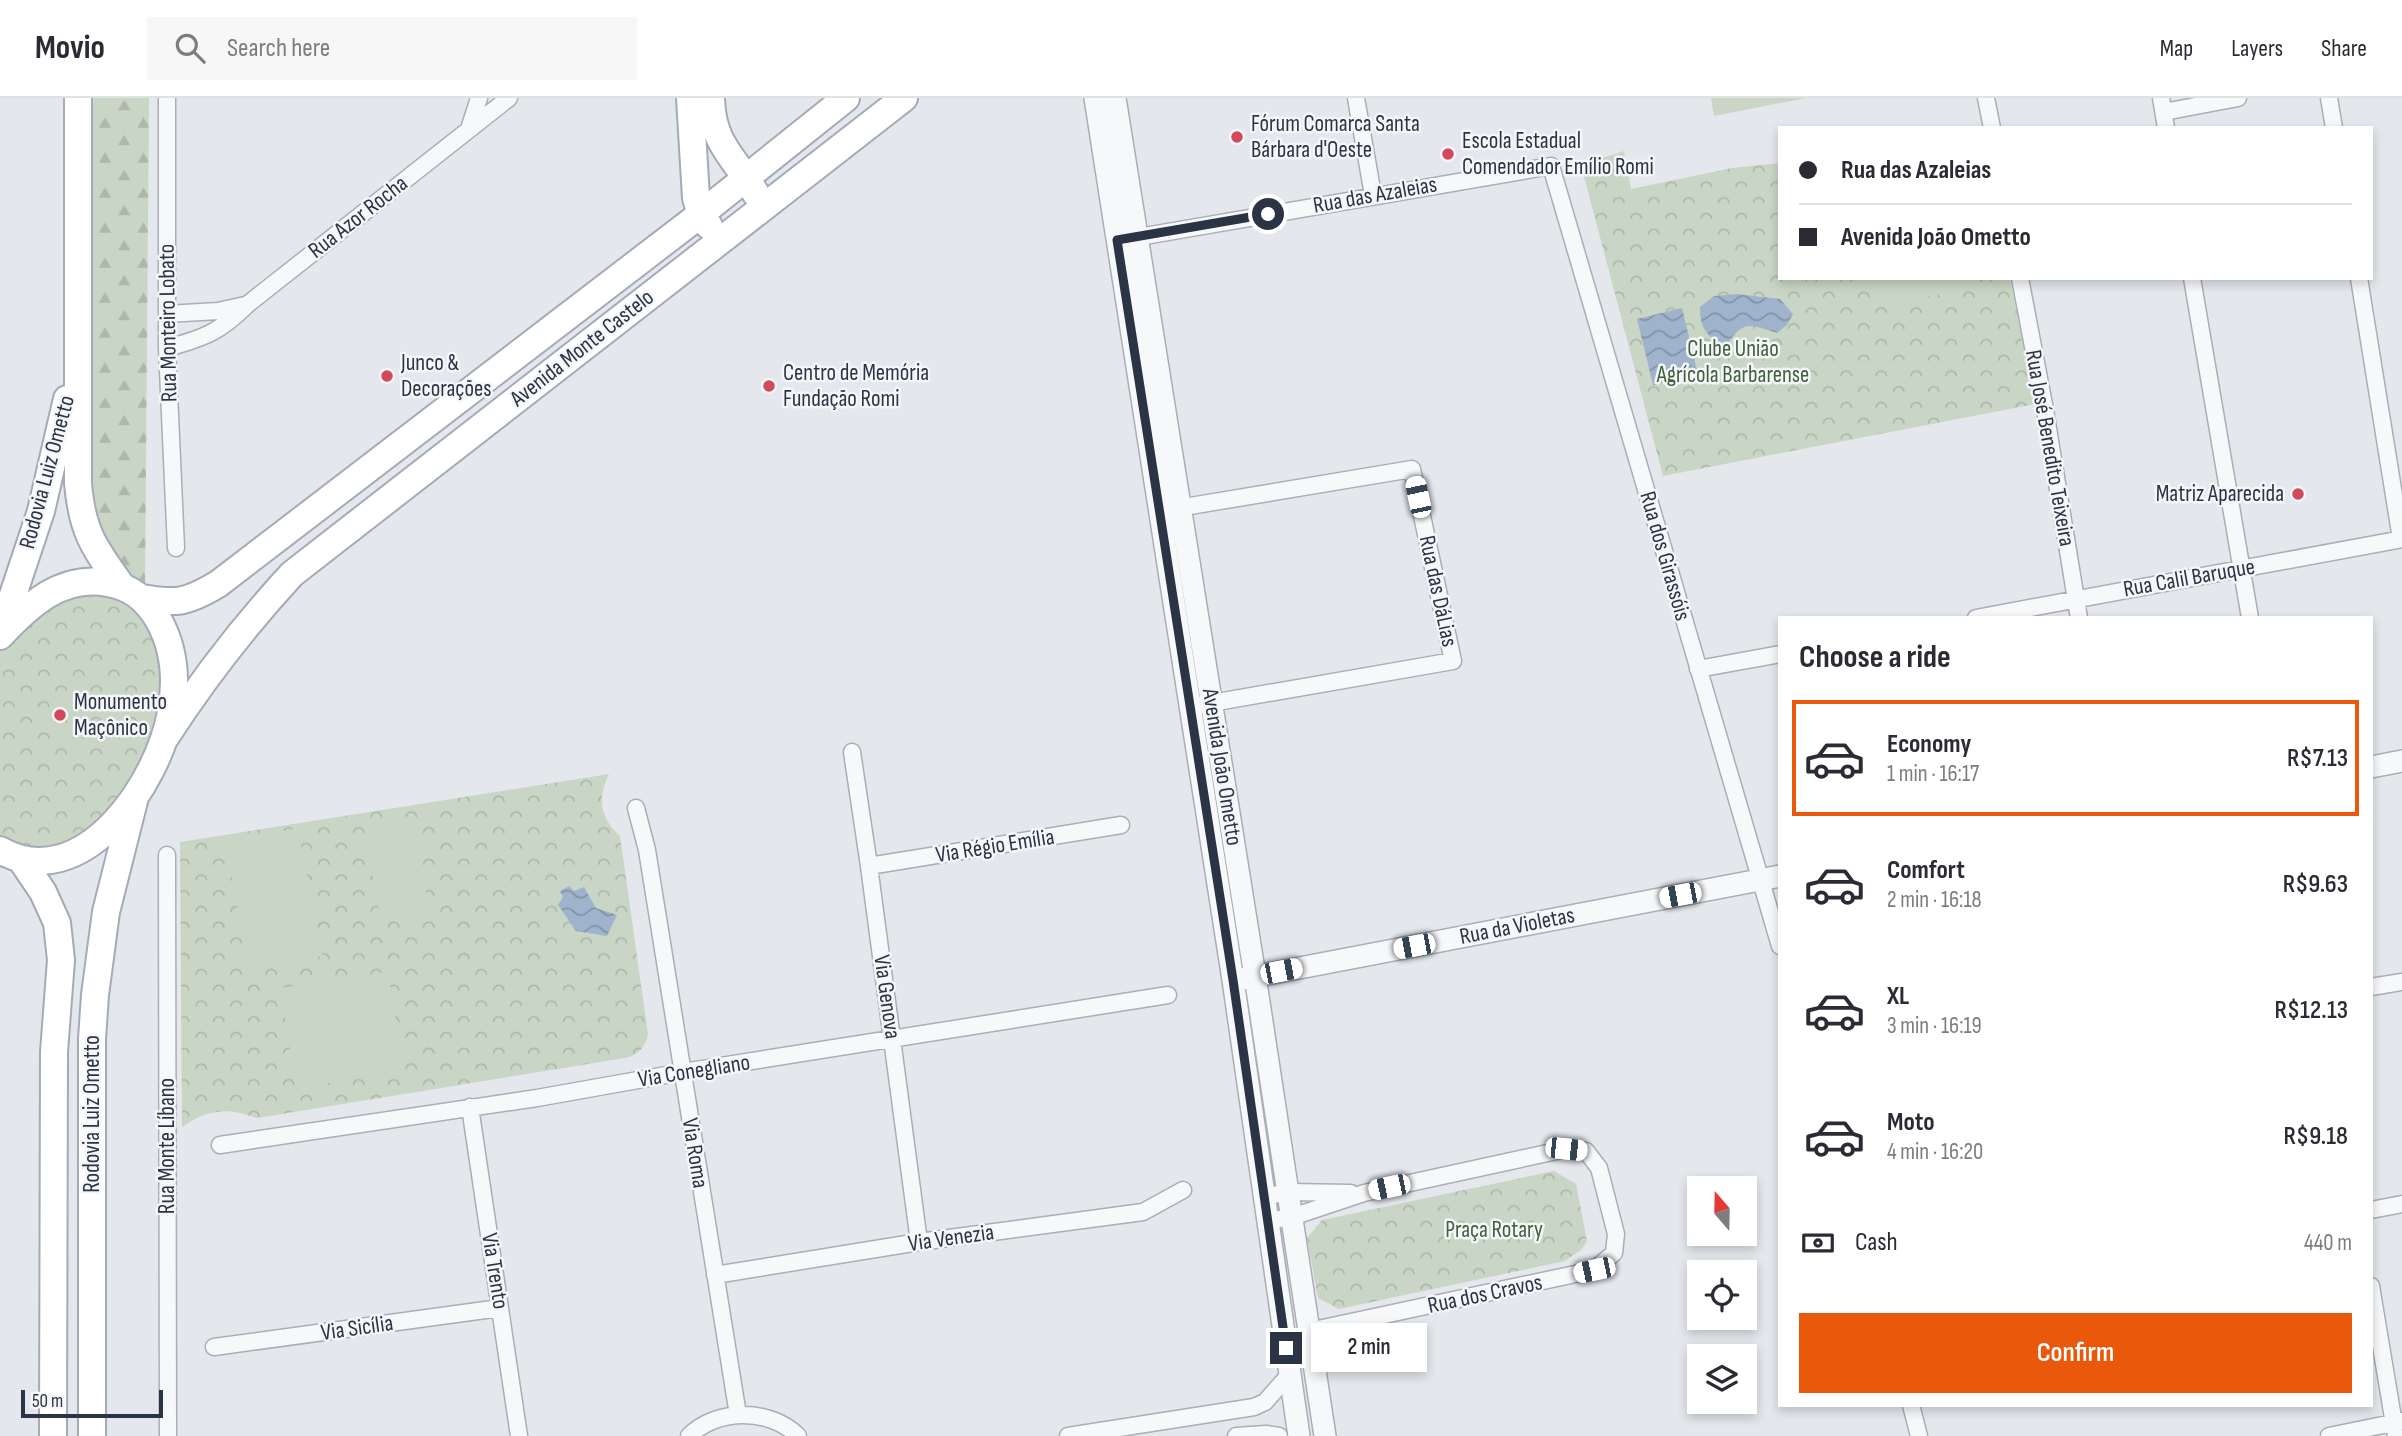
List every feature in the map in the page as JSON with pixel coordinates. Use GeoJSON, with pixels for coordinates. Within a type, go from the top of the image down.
{"type":"FeatureCollection","features":[{"type":"Feature","properties":{"kind":"main road","name":"Rodovia Luiz Ometto"},"geometry":{"type":"LineString","coordinates":[[78,98],[80,513],[88,534],[131,592],[160,622],[170,647],[174,681],[172,711],[165,738]]}},
{"type":"Feature","properties":{"kind":"main road"},"geometry":{"type":"LineString","coordinates":[[690,98],[696,198],[701,214],[720,240]]}},
{"type":"Feature","properties":{"kind":"main road"},"geometry":{"type":"LineString","coordinates":[[711,98],[714,128],[721,143],[763,208]]}},
{"type":"Feature","properties":{"kind":"main road","name":"Avenida Monte Castelo"},"geometry":{"type":"LineString","coordinates":[[0,635],[38,598],[77,582],[99,581],[172,603],[200,595],[266,548],[701,214],[846,98]]}},
{"type":"Feature","properties":{"kind":"main road","name":"Avenida Monte Castelo"},"geometry":{"type":"LineString","coordinates":[[165,738],[199,686],[238,635],[292,574],[904,98]]}},
{"type":"Feature","properties":{"kind":"main road"},"geometry":{"type":"LineString","coordinates":[[666,240],[683,201],[693,159]]}},
{"type":"Feature","properties":{"kind":"main road","name":"Rodovia Luiz Ometto"},"geometry":{"type":"LineString","coordinates":[[0,635],[41,511],[78,349]]}},
{"type":"Feature","properties":{"kind":"main road"},"geometry":{"type":"LineString","coordinates":[[266,548],[262,561],[267,575],[277,579],[292,574]]}},
{"type":"Feature","properties":{"kind":"main road"},"geometry":{"type":"LineString","coordinates":[[11,855],[52,860],[88,846],[111,828],[135,796],[165,738]]}},
{"type":"Feature","properties":{"kind":"main road","name":"Rodovia Luiz Ometto"},"geometry":{"type":"LineString","coordinates":[[92,1436],[92,1039],[106,912],[135,796]]}},
{"type":"Feature","properties":{"kind":"main road","name":"Rodovia Luiz Ometto"},"geometry":{"type":"LineString","coordinates":[[11,855],[43,891],[57,923],[61,960],[54,1052],[53,1436]]}},
{"type":"Feature","properties":{"kind":"street","name":"Rua Monteiro Lobato"},"geometry":{"type":"LineString","coordinates":[[167,98],[167,348],[176,548]]}},
{"type":"Feature","properties":{"kind":"street"},"geometry":{"type":"LineString","coordinates":[[469,129],[479,98]]}},
{"type":"Feature","properties":{"kind":"street","name":"Rua Azor Rocha"},"geometry":{"type":"LineString","coordinates":[[167,348],[204,338],[231,321],[248,304],[509,98]]}},
{"type":"Feature","properties":{"kind":"street","name":"Avenida João Ometto"},"geometry":{"type":"LineString","coordinates":[[1095,98],[1127,239],[1169,510],[1190,707],[1233,980],[1299,1436]]}},
{"type":"Feature","properties":{"kind":"street"},"geometry":{"type":"LineString","coordinates":[[1356,98],[1373,195]]}},
{"type":"Feature","properties":{"kind":"street"},"geometry":{"type":"LineString","coordinates":[[1986,98],[1992,126]]}},
{"type":"Feature","properties":{"kind":"street"},"geometry":{"type":"LineString","coordinates":[[2164,112],[2238,98]]}},
{"type":"Feature","properties":{"kind":"street"},"geometry":{"type":"LineString","coordinates":[[2329,98],[2334,126]]}},
{"type":"Feature","properties":{"kind":"street"},"geometry":{"type":"LineString","coordinates":[[1099,124],[1122,102]]}},
{"type":"Feature","properties":{"kind":"street","name":"Avenida João Ometto"},"geometry":{"type":"LineString","coordinates":[[1122,102],[1127,239]]}},
{"type":"Feature","properties":{"kind":"street","name":"Rua das Azaleias"},"geometry":{"type":"LineString","coordinates":[[1127,239],[1551,166]]}},
{"type":"Feature","properties":{"kind":"street","name":"Rua dos Girassóis"},"geometry":{"type":"LineString","coordinates":[[1551,166],[1698,669],[1770,878],[1778,932]]}},
{"type":"Feature","properties":{"kind":"street","name":"Rua José Benedito Teixeira"},"geometry":{"type":"LineString","coordinates":[[2020,280],[2079,616]]}},
{"type":"Feature","properties":{"kind":"street"},"geometry":{"type":"LineString","coordinates":[[2192,280],[2250,616]]}},
{"type":"Feature","properties":{"kind":"street"},"geometry":{"type":"LineString","coordinates":[[2359,280],[2401,539]]}},
{"type":"Feature","properties":{"kind":"street","name":"Rua Azor Rocha"},"geometry":{"type":"LineString","coordinates":[[167,314],[218,311],[248,304]]}},
{"type":"Feature","properties":{"kind":"street","name":"Rua das DáLias"},"geometry":{"type":"LineString","coordinates":[[1169,510],[1412,470],[1453,661],[1190,707]]}},
{"type":"Feature","properties":{"kind":"street","name":"Avenida João Ometto"},"geometry":{"type":"LineString","coordinates":[[1169,510],[1212,703],[1325,1436]]}},
{"type":"Feature","properties":{"kind":"street","name":"Rua Calil Baruque"},"geometry":{"type":"LineString","coordinates":[[1987,616],[2401,539]]}},
{"type":"Feature","properties":{"kind":"street"},"geometry":{"type":"LineString","coordinates":[[1698,669],[1778,654]]}},
{"type":"Feature","properties":{"kind":"street","name":"Via Genova"},"geometry":{"type":"LineString","coordinates":[[852,752],[919,1242]]}},
{"type":"Feature","properties":{"kind":"street"},"geometry":{"type":"LineString","coordinates":[[2373,767],[2402,761]]}},
{"type":"Feature","properties":{"kind":"street","name":"Via Roma"},"geometry":{"type":"LineString","coordinates":[[636,808],[647,850],[738,1415]]}},
{"type":"Feature","properties":{"kind":"street","name":"Via Régio Emília"},"geometry":{"type":"LineString","coordinates":[[869,866],[1121,825]]}},
{"type":"Feature","properties":{"kind":"street","name":"Rua Monte Líbano"},"geometry":{"type":"LineString","coordinates":[[167,855],[168,1436]]}},
{"type":"Feature","properties":{"kind":"street","name":"Rua da Violetas"},"geometry":{"type":"LineString","coordinates":[[1233,980],[1770,878]]}},
{"type":"Feature","properties":{"kind":"street"},"geometry":{"type":"LineString","coordinates":[[2373,987],[2402,982]]}},
{"type":"Feature","properties":{"kind":"street","name":"Via Conegliano"},"geometry":{"type":"LineString","coordinates":[[220,1144],[537,1098],[683,1072],[1168,995]]}},
{"type":"Feature","properties":{"kind":"street","name":"Via Trento"},"geometry":{"type":"LineString","coordinates":[[470,1107],[519,1436]]}},
{"type":"Feature","properties":{"kind":"street","name":"Rua dos Cravos"},"geometry":{"type":"LineString","coordinates":[[1267,1221],[1292,1217],[1364,1193],[1566,1149],[1586,1151],[1599,1167],[1616,1234],[1614,1253],[1594,1270],[1309,1331]]}},
{"type":"Feature","properties":{"kind":"street","name":"Via Venezia"},"geometry":{"type":"LineString","coordinates":[[715,1275],[919,1242],[1143,1212],[1183,1190]]}},
{"type":"Feature","properties":{"kind":"street","name":"Rua dos Cravos"},"geometry":{"type":"LineString","coordinates":[[1264,1197],[1289,1192],[1364,1193]]}},
{"type":"Feature","properties":{"kind":"street"},"geometry":{"type":"LineString","coordinates":[[2373,1210],[2402,1204]]}},
{"type":"Feature","properties":{"kind":"street"},"geometry":{"type":"LineString","coordinates":[[2329,1436],[2397,1426],[2373,1297]]}},
{"type":"Feature","properties":{"kind":"street","name":"Via Sicília"},"geometry":{"type":"LineString","coordinates":[[214,1347],[500,1308]]}},
{"type":"Feature","properties":{"kind":"street"},"geometry":{"type":"LineString","coordinates":[[1068,1436],[1254,1407],[1265,1402],[1289,1376]]}},
{"type":"Feature","properties":{"kind":"street"},"geometry":{"type":"LineString","coordinates":[[1912,1407],[1919,1436]]}},
{"type":"Feature","properties":{"kind":"street"},"geometry":{"type":"LineString","coordinates":[[690,1436],[715,1419],[738,1415],[758,1416],[777,1422],[798,1436]]}},
{"type":"Feature","properties":{"kind":"street"},"geometry":{"type":"LineString","coordinates":[[1236,1436],[1279,1436]]}},
{"type":"Feature","properties":{"kind":"green space"},"geometry":{"type":"Polygon","coordinates":[[[83,98],[149,98],[145,585],[119,568],[104,550],[83,484],[83,98]]]}},
{"type":"Feature","properties":{"kind":"green space"},"geometry":{"type":"Polygon","coordinates":[[[1711,98],[1806,98],[1714,116],[1711,98]]]}},
{"type":"Feature","properties":{"kind":"green space","name":"Clube União Agrícola Barbarense"},"geometry":{"type":"Polygon","coordinates":[[[1624,151],[1631,189],[1732,168],[1778,163],[1778,280],[2010,280],[2035,404],[1663,476],[1581,165],[1624,151]]]}},
{"type":"Feature","properties":{"kind":"green space"},"geometry":{"type":"Polygon","coordinates":[[[1874,280],[1967,280],[1969,289],[1879,305],[1874,280]]]}},
{"type":"Feature","properties":{"kind":"green space"},"geometry":{"type":"Polygon","coordinates":[[[92,594],[128,607],[150,630],[160,659],[160,694],[152,730],[138,765],[120,797],[89,831],[50,853],[0,841],[0,651],[25,622],[64,597],[92,594]]]}},
{"type":"Feature","properties":{"kind":"green space"},"geometry":{"type":"Polygon","coordinates":[[[609,774],[603,792],[602,808],[608,822],[620,836],[648,1034],[638,1053],[625,1058],[257,1118],[227,1111],[209,1113],[182,1127],[180,842],[609,774]]]}},
{"type":"Feature","properties":{"kind":"green space"},"geometry":{"type":"Polygon","coordinates":[[[412,819],[430,914],[381,923],[364,828],[412,819]]]}},
{"type":"Feature","properties":{"kind":"green space"},"geometry":{"type":"Polygon","coordinates":[[[298,828],[322,956],[249,969],[225,842],[298,828]]]}},
{"type":"Feature","properties":{"kind":"green space"},"geometry":{"type":"Polygon","coordinates":[[[388,972],[404,1072],[296,1088],[281,988],[388,972]]]}},
{"type":"Feature","properties":{"kind":"green space","name":"Praça Rotary"},"geometry":{"type":"Polygon","coordinates":[[[1554,1171],[1576,1184],[1587,1241],[1581,1250],[1565,1261],[1339,1309],[1318,1298],[1307,1238],[1322,1220],[1554,1171]]]}},
{"type":"Feature","properties":{"kind":"water"},"geometry":{"type":"Polygon","coordinates":[[[1737,294],[1780,299],[1793,314],[1787,325],[1777,333],[1752,326],[1741,328],[1725,348],[1706,331],[1701,321],[1700,307],[1714,296],[1737,294]]]}},
{"type":"Feature","properties":{"kind":"water"},"geometry":{"type":"Polygon","coordinates":[[[1682,308],[1698,375],[1653,385],[1637,319],[1682,308]]]}},
{"type":"Feature","properties":{"kind":"water"},"geometry":{"type":"Polygon","coordinates":[[[569,886],[574,891],[584,887],[596,908],[617,915],[607,936],[576,931],[558,905],[563,897],[560,891],[569,886]]]}},
{"type":"Feature","properties":{"kind":"place","name":"Fórum Comarca Santa Bárbara d'Oeste"},"geometry":{"type":"Point","coordinates":[1237,137]}},
{"type":"Feature","properties":{"kind":"place","name":"Escola Estadual Comendador Emílio Romi"},"geometry":{"type":"Point","coordinates":[1448,154]}},
{"type":"Feature","properties":{"kind":"place","name":"Junco & Decorações"},"geometry":{"type":"Point","coordinates":[387,376]}},
{"type":"Feature","properties":{"kind":"place","name":"Centro de Memória Fundação Romi"},"geometry":{"type":"Point","coordinates":[769,386]}},
{"type":"Feature","properties":{"kind":"place","name":"Matriz Aparecida"},"geometry":{"type":"Point","coordinates":[2298,494]}},
{"type":"Feature","properties":{"kind":"place","name":"Monumento Maçônico"},"geometry":{"type":"Point","coordinates":[60,715]}},
{"type":"Feature","properties":{"kind":"route"},"geometry":{"type":"LineString","coordinates":[[1268,214],[1117,240],[1233,980],[1286,1348]]}}]}
